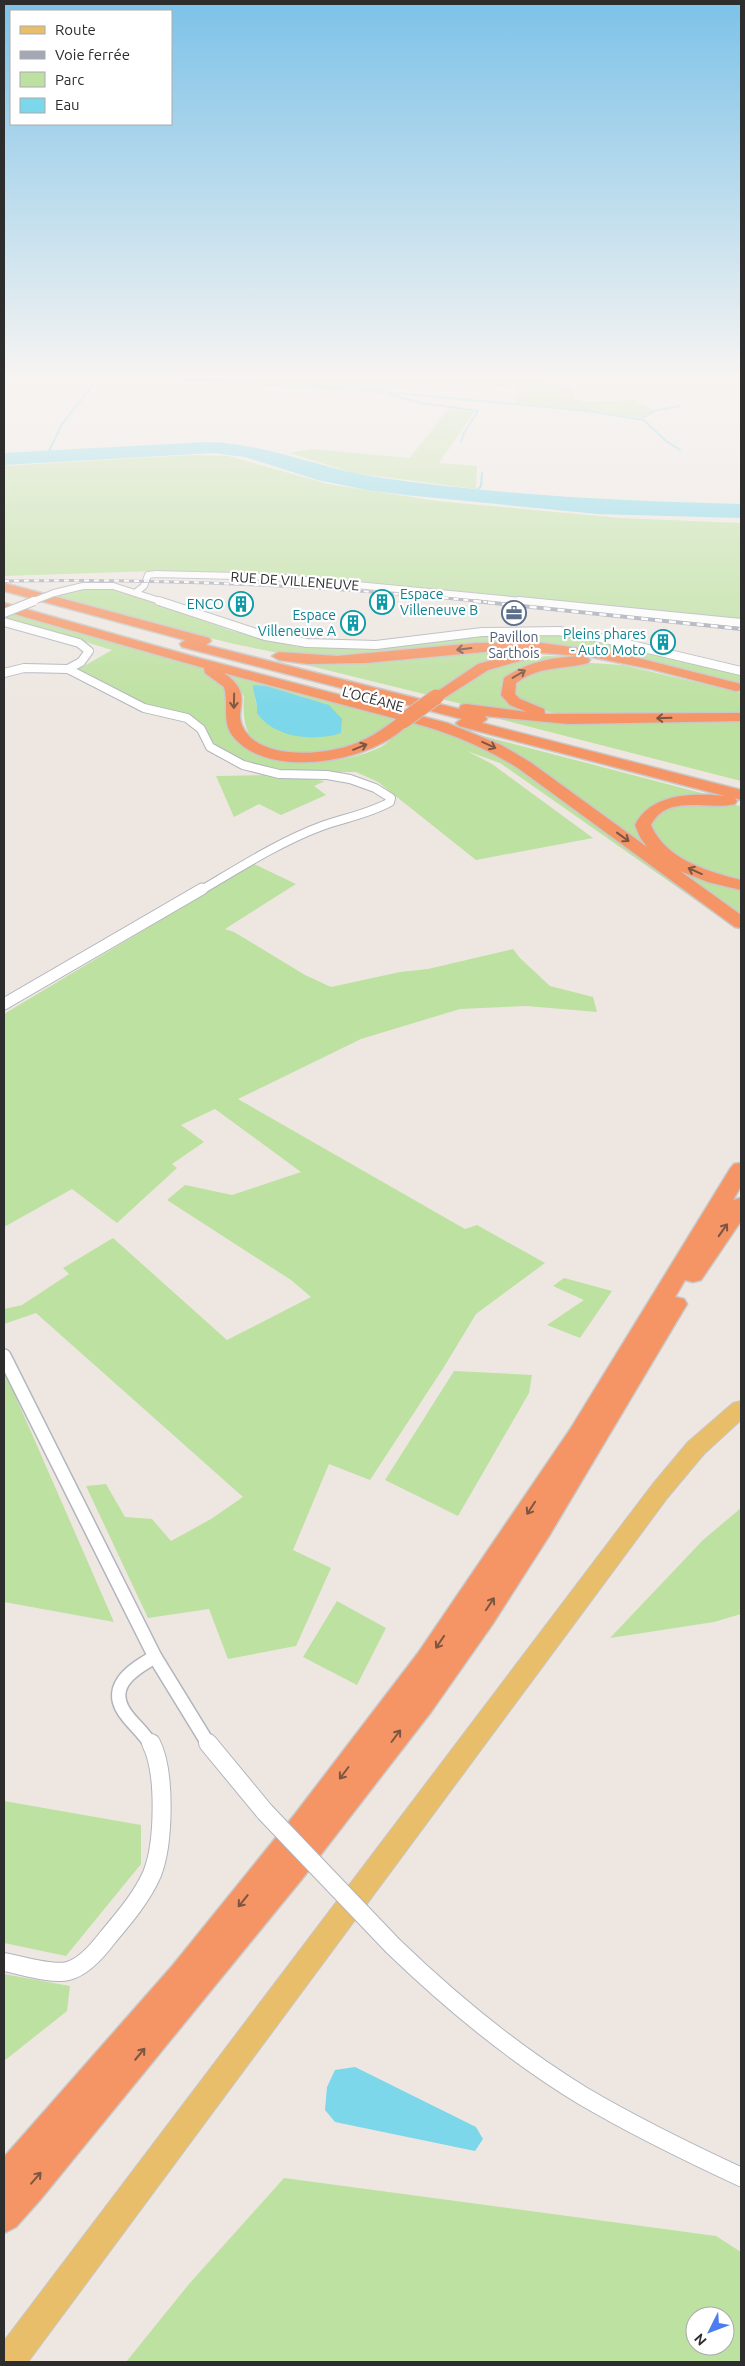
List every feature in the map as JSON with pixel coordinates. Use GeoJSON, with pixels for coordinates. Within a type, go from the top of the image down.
{"type":"FeatureCollection","features":[{"type":"Feature","properties":{"kind":"highway"},"geometry":{"type":"LineString","coordinates":[[4,587],[179,635],[478,711],[546,719],[629,720],[741,717]]}},
{"type":"Feature","properties":{"kind":"highway","name":"L’OCÉANE"},"geometry":{"type":"LineString","coordinates":[[4,596],[741,787]]}},
{"type":"Feature","properties":{"kind":"highway","name":"L’OCÉANE"},"geometry":{"type":"LineString","coordinates":[[4,603],[741,795]]}},
{"type":"Feature","properties":{"kind":"highway"},"geometry":{"type":"LineString","coordinates":[[4,607],[190,660],[442,726],[496,748],[524,765],[741,923]]}},
{"type":"Feature","properties":{"kind":"highway"},"geometry":{"type":"LineString","coordinates":[[179,635],[277,656],[318,661],[386,659],[490,647],[570,649],[622,658],[738,687]]}},
{"type":"Feature","properties":{"kind":"highway"},"geometry":{"type":"LineString","coordinates":[[190,660],[215,672],[231,685],[234,693],[235,727],[244,740],[266,752],[297,757],[315,757],[347,752],[373,742],[483,666],[517,656],[572,653],[608,658],[738,687]]}},
{"type":"Feature","properties":{"kind":"highway"},"geometry":{"type":"LineString","coordinates":[[629,720],[574,717],[536,712],[515,702],[508,695],[509,680],[527,670],[545,664],[592,660],[639,666],[738,687]]}},
{"type":"Feature","properties":{"kind":"highway"},"geometry":{"type":"LineString","coordinates":[[741,802],[697,800],[668,804],[649,813],[642,826],[651,843],[673,860],[701,874],[741,885]]}},
{"type":"Feature","properties":{"kind":"highway"},"geometry":{"type":"LineString","coordinates":[[4,2183],[184,1974],[306,1823],[428,1661],[580,1434],[741,1169]]}},
{"type":"Feature","properties":{"kind":"highway"},"geometry":{"type":"LineString","coordinates":[[4,2215],[49,2164],[297,1864],[452,1659],[535,1536],[606,1423],[705,1256],[741,1204]]}},
{"type":"Feature","properties":{"kind":"main road"},"geometry":{"type":"LineString","coordinates":[[8,2362],[660,1491],[701,1443],[741,1408]]}},
{"type":"Feature","properties":{"kind":"street","name":"RUE DE VILLENEUVE"},"geometry":{"type":"LineString","coordinates":[[135,593],[144,586],[147,578],[156,574],[274,577],[693,617],[741,624]]}},
{"type":"Feature","properties":{"kind":"street"},"geometry":{"type":"LineString","coordinates":[[4,613],[74,587],[101,585],[135,593],[265,636],[288,641],[347,646],[376,645],[482,632],[559,631],[606,639],[741,671]]}},
{"type":"Feature","properties":{"kind":"street"},"geometry":{"type":"LineString","coordinates":[[4,622],[80,643],[89,650],[86,657],[79,664],[68,669],[24,668],[4,673]]}},
{"type":"Feature","properties":{"kind":"street"},"geometry":{"type":"LineString","coordinates":[[4,1004],[279,845],[321,826],[380,808],[390,802],[391,798],[375,788],[350,779],[279,774],[243,765],[210,747],[201,729],[187,718],[144,708],[68,669]]}},
{"type":"Feature","properties":{"kind":"street"},"geometry":{"type":"LineString","coordinates":[[4,1356],[155,1657],[203,1737],[265,1812],[411,1964],[484,2026],[561,2082],[657,2137],[741,2177]]}},
{"type":"Feature","properties":{"kind":"street"},"geometry":{"type":"LineString","coordinates":[[4,1962],[69,1971],[86,1960],[106,1940],[148,1883],[155,1866],[162,1786],[159,1760],[144,1734],[124,1714],[119,1696],[124,1679],[131,1669],[155,1657]]}},
{"type":"Feature","properties":{"kind":"green space"},"geometry":{"type":"Polygon","coordinates":[[[4,489],[363,489],[437,501],[620,518],[741,523],[741,622],[277,575],[154,571],[4,576],[4,489]]]}},
{"type":"Feature","properties":{"kind":"green space"},"geometry":{"type":"Polygon","coordinates":[[[112,588],[229,630],[298,647],[347,649],[512,633],[557,633],[741,675],[741,685],[600,651],[547,645],[363,659],[292,656],[230,643],[49,598],[73,589],[112,588]]]}},
{"type":"Feature","properties":{"kind":"green space"},"geometry":{"type":"Polygon","coordinates":[[[11,612],[180,660],[208,671],[218,678],[226,694],[228,730],[239,743],[257,751],[300,760],[335,760],[354,757],[379,748],[411,721],[463,739],[512,764],[741,932],[500,763],[467,751],[492,764],[593,838],[476,860],[378,782],[356,772],[304,772],[268,768],[241,761],[223,752],[211,740],[202,726],[152,708],[77,670],[112,650],[4,617],[11,612]]]}},
{"type":"Feature","properties":{"kind":"green space"},"geometry":{"type":"Polygon","coordinates":[[[489,648],[542,651],[517,653],[470,668],[432,696],[286,660],[311,663],[362,663],[413,659],[489,648]]]}},
{"type":"Feature","properties":{"kind":"green space"},"geometry":{"type":"Polygon","coordinates":[[[547,656],[590,657],[541,661],[519,669],[509,676],[501,685],[502,696],[538,714],[488,710],[441,699],[486,670],[522,659],[547,656]]]}},
{"type":"Feature","properties":{"kind":"green space"},"geometry":{"type":"Polygon","coordinates":[[[575,662],[623,665],[741,693],[741,715],[570,715],[539,709],[525,703],[512,692],[517,677],[575,662]]]}},
{"type":"Feature","properties":{"kind":"green space"},"geometry":{"type":"Polygon","coordinates":[[[225,671],[402,718],[374,737],[356,746],[332,751],[286,752],[260,744],[248,733],[245,722],[244,696],[225,671]],[[253,685],[257,713],[303,697],[253,685]]]}},
{"type":"Feature","properties":{"kind":"green space"},"geometry":{"type":"Polygon","coordinates":[[[468,711],[498,717],[741,718],[741,781],[468,711]]]}},
{"type":"Feature","properties":{"kind":"green space"},"geometry":{"type":"Polygon","coordinates":[[[445,726],[713,796],[655,807],[644,813],[637,821],[638,832],[648,846],[741,888],[741,919],[574,798],[445,726]]]}},
{"type":"Feature","properties":{"kind":"green space"},"geometry":{"type":"Polygon","coordinates":[[[274,775],[325,781],[314,786],[326,795],[281,815],[259,804],[234,817],[216,776],[274,775]]]}},
{"type":"Feature","properties":{"kind":"green space"},"geometry":{"type":"Polygon","coordinates":[[[695,803],[741,806],[741,882],[692,865],[659,845],[649,826],[663,810],[673,806],[695,803]]]}},
{"type":"Feature","properties":{"kind":"green space"},"geometry":{"type":"Polygon","coordinates":[[[254,864],[296,884],[225,929],[234,932],[305,975],[331,987],[400,972],[428,969],[513,949],[550,986],[593,997],[597,1012],[526,1006],[460,1009],[361,1039],[238,1099],[465,1229],[477,1225],[545,1263],[476,1314],[444,1367],[370,1480],[329,1464],[293,1550],[331,1568],[296,1646],[228,1659],[209,1609],[148,1618],[86,1486],[106,1484],[125,1517],[152,1519],[171,1541],[211,1519],[243,1497],[36,1313],[4,1324],[4,1309],[22,1305],[69,1274],[63,1268],[113,1238],[227,1340],[311,1297],[291,1280],[167,1200],[185,1185],[232,1195],[301,1172],[215,1109],[181,1125],[204,1142],[172,1164],[177,1168],[117,1223],[72,1189],[4,1227],[4,1014],[254,864]]]}},
{"type":"Feature","properties":{"kind":"green space"},"geometry":{"type":"Polygon","coordinates":[[[564,1278],[612,1291],[580,1338],[547,1325],[584,1300],[553,1286],[564,1278]]]}},
{"type":"Feature","properties":{"kind":"green space"},"geometry":{"type":"Polygon","coordinates":[[[4,1370],[114,1622],[4,1602],[4,1370]]]}},
{"type":"Feature","properties":{"kind":"green space"},"geometry":{"type":"Polygon","coordinates":[[[454,1371],[532,1375],[529,1393],[458,1516],[385,1480],[454,1371]]]}},
{"type":"Feature","properties":{"kind":"green space"},"geometry":{"type":"Polygon","coordinates":[[[741,1508],[741,1614],[714,1622],[610,1638],[703,1540],[741,1508]]]}},
{"type":"Feature","properties":{"kind":"green space"},"geometry":{"type":"Polygon","coordinates":[[[337,1601],[386,1628],[357,1685],[303,1657],[337,1601]]]}},
{"type":"Feature","properties":{"kind":"green space"},"geometry":{"type":"Polygon","coordinates":[[[4,1801],[141,1825],[141,1864],[66,1956],[4,1943],[4,1801]]]}},
{"type":"Feature","properties":{"kind":"green space"},"geometry":{"type":"Polygon","coordinates":[[[4,1974],[70,1986],[67,2011],[4,2061],[4,1974]]]}},
{"type":"Feature","properties":{"kind":"green space"},"geometry":{"type":"Polygon","coordinates":[[[284,2178],[716,2236],[741,2252],[741,2362],[126,2362],[189,2284],[284,2178]]]}},
{"type":"Feature","properties":{"kind":"water"},"geometry":{"type":"Polygon","coordinates":[[[364,489],[480,489],[558,496],[741,504],[741,518],[597,514],[364,489]]]}},
{"type":"Feature","properties":{"kind":"water"},"geometry":{"type":"Polygon","coordinates":[[[253,685],[266,686],[329,705],[342,719],[341,733],[330,736],[307,737],[284,733],[274,728],[257,713],[253,685]]]}},
{"type":"Feature","properties":{"kind":"water"},"geometry":{"type":"Polygon","coordinates":[[[355,2067],[476,2127],[483,2139],[475,2151],[335,2122],[325,2110],[327,2087],[335,2070],[355,2067]]]}},
{"type":"Feature","properties":{"kind":"railway"},"geometry":{"type":"LineString","coordinates":[[4,581],[65,580],[246,584],[427,596],[487,602]]}},
{"type":"Feature","properties":{"kind":"railway"},"geometry":{"type":"LineString","coordinates":[[474,601],[741,629]]}},
{"type":"Feature","properties":{"kind":"place","name":"Espace Villeneuve B"},"geometry":{"type":"Point","coordinates":[382,602]}},
{"type":"Feature","properties":{"kind":"place","name":"ENCO"},"geometry":{"type":"Point","coordinates":[241,604]}},
{"type":"Feature","properties":{"kind":"place","name":"Pavillon Sarthois"},"geometry":{"type":"Point","coordinates":[514,613]}},
{"type":"Feature","properties":{"kind":"place","name":"Espace Villeneuve A"},"geometry":{"type":"Point","coordinates":[353,623]}},
{"type":"Feature","properties":{"kind":"place","name":"Pleins phares - Auto Moto"},"geometry":{"type":"Point","coordinates":[663,642]}}]}
